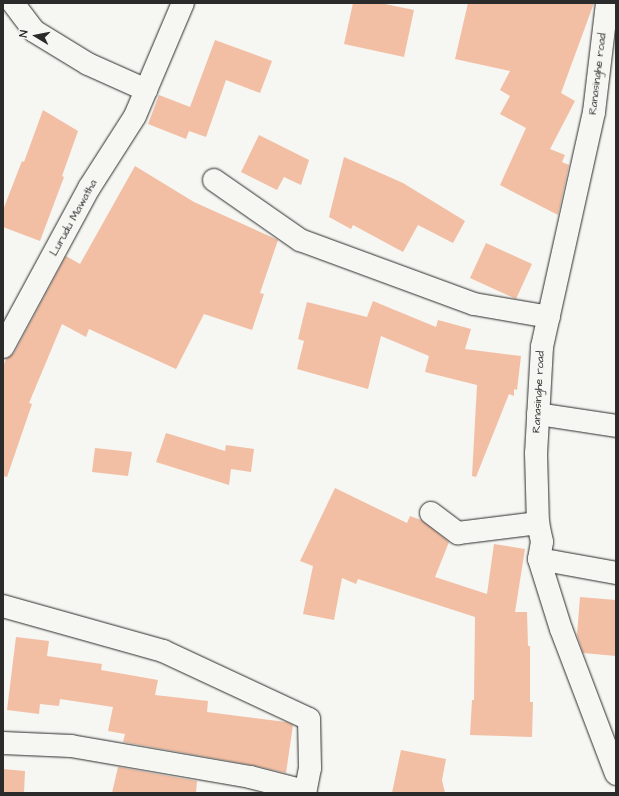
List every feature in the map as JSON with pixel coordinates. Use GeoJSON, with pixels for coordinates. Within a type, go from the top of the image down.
{"type":"FeatureCollection","features":[{"type":"Feature","properties":{"kind":"street","name":"Lurudu Mawatha"},"geometry":{"type":"LineString","coordinates":[[3,347],[89,188],[135,116],[182,3]]}},
{"type":"Feature","properties":{"kind":"street","name":"Ranasinghe road"},"geometry":{"type":"LineString","coordinates":[[607,3],[594,112],[542,347],[536,453],[538,523],[542,542],[540,560],[561,629],[615,764]]}},
{"type":"Feature","properties":{"kind":"street"},"geometry":{"type":"LineString","coordinates":[[11,8],[34,31],[88,64],[146,90]]}},
{"type":"Feature","properties":{"kind":"street"},"geometry":{"type":"LineString","coordinates":[[214,180],[300,240],[474,304],[549,317]]}},
{"type":"Feature","properties":{"kind":"street"},"geometry":{"type":"LineString","coordinates":[[538,414],[616,426]]}},
{"type":"Feature","properties":{"kind":"street"},"geometry":{"type":"LineString","coordinates":[[431,513],[458,533],[538,523]]}},
{"type":"Feature","properties":{"kind":"street"},"geometry":{"type":"LineString","coordinates":[[540,560],[616,573]]}},
{"type":"Feature","properties":{"kind":"street"},"geometry":{"type":"LineString","coordinates":[[3,606],[163,651],[309,719],[310,768],[305,792],[250,777],[71,746],[3,743]]}},
{"type":"Feature","properties":{"kind":"building"},"geometry":{"type":"Polygon","coordinates":[[[353,3],[380,3],[414,10],[404,57],[344,44],[353,3]]]}},
{"type":"Feature","properties":{"kind":"building"},"geometry":{"type":"Polygon","coordinates":[[[468,3],[594,3],[561,93],[575,101],[550,149],[565,155],[562,162],[569,165],[558,215],[500,185],[526,128],[500,114],[510,96],[500,90],[510,71],[455,59],[468,3]]]}},
{"type":"Feature","properties":{"kind":"building"},"geometry":{"type":"Polygon","coordinates":[[[215,40],[272,61],[260,93],[226,80],[206,137],[189,131],[186,139],[148,124],[159,95],[190,107],[215,40]]]}},
{"type":"Feature","properties":{"kind":"building"},"geometry":{"type":"Polygon","coordinates":[[[43,110],[78,131],[62,176],[64,177],[40,241],[3,227],[3,210],[22,161],[24,162],[43,110]]]}},
{"type":"Feature","properties":{"kind":"building"},"geometry":{"type":"Polygon","coordinates":[[[259,135],[309,160],[301,185],[284,177],[277,190],[241,172],[259,135]]]}},
{"type":"Feature","properties":{"kind":"building"},"geometry":{"type":"Polygon","coordinates":[[[344,157],[403,183],[465,221],[453,243],[418,225],[403,252],[353,225],[351,229],[329,217],[344,157]]]}},
{"type":"Feature","properties":{"kind":"building"},"geometry":{"type":"Polygon","coordinates":[[[135,166],[194,202],[278,240],[260,293],[264,294],[252,330],[204,314],[176,369],[89,329],[86,337],[62,324],[29,403],[32,404],[7,477],[3,476],[3,366],[6,359],[14,353],[66,256],[80,264],[135,166]]]}},
{"type":"Feature","properties":{"kind":"building"},"geometry":{"type":"Polygon","coordinates":[[[486,243],[532,264],[516,299],[470,278],[486,243]]]}},
{"type":"Feature","properties":{"kind":"building"},"geometry":{"type":"Polygon","coordinates":[[[373,301],[436,327],[438,320],[471,329],[465,349],[521,356],[517,390],[514,389],[514,396],[509,394],[476,477],[472,476],[477,385],[425,372],[429,356],[381,336],[368,389],[297,369],[304,341],[298,339],[307,302],[367,317],[373,301]]]}},
{"type":"Feature","properties":{"kind":"building"},"geometry":{"type":"Polygon","coordinates":[[[166,433],[225,451],[226,445],[254,449],[251,472],[231,469],[229,485],[156,462],[166,433]]]}},
{"type":"Feature","properties":{"kind":"building"},"geometry":{"type":"Polygon","coordinates":[[[95,448],[132,452],[128,476],[92,472],[95,448]]]}},
{"type":"Feature","properties":{"kind":"building"},"geometry":{"type":"Polygon","coordinates":[[[335,488],[407,523],[410,516],[421,520],[449,542],[435,577],[487,594],[494,544],[525,549],[515,612],[527,612],[528,646],[530,646],[530,702],[533,702],[532,737],[470,735],[472,700],[474,700],[475,617],[358,579],[356,584],[342,578],[334,620],[303,614],[313,566],[300,561],[335,488]]]}},
{"type":"Feature","properties":{"kind":"building"},"geometry":{"type":"Polygon","coordinates":[[[580,597],[616,600],[616,656],[583,653],[577,635],[580,597]]]}},
{"type":"Feature","properties":{"kind":"building"},"geometry":{"type":"Polygon","coordinates":[[[16,637],[49,641],[47,656],[102,664],[101,670],[158,680],[155,695],[208,701],[207,712],[286,722],[293,725],[286,773],[252,765],[123,742],[125,734],[108,731],[113,707],[60,699],[59,706],[40,704],[39,714],[7,710],[16,637]]]}},
{"type":"Feature","properties":{"kind":"building"},"geometry":{"type":"Polygon","coordinates":[[[401,750],[446,759],[442,780],[445,793],[392,793],[401,750]]]}},
{"type":"Feature","properties":{"kind":"building"},"geometry":{"type":"Polygon","coordinates":[[[118,767],[197,781],[196,793],[112,793],[118,767]]]}},
{"type":"Feature","properties":{"kind":"building"},"geometry":{"type":"Polygon","coordinates":[[[3,769],[25,771],[24,793],[3,793],[3,769]]]}}]}
